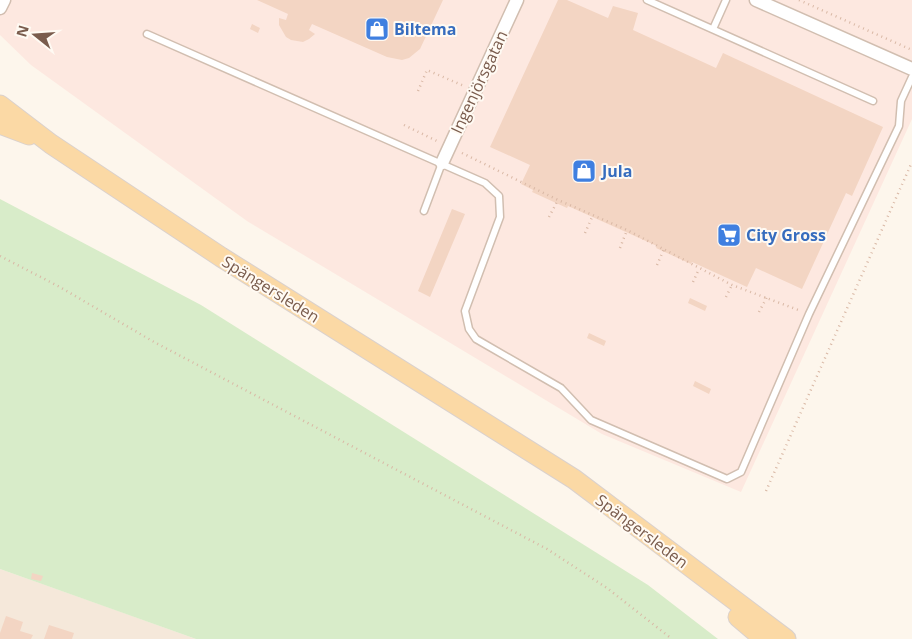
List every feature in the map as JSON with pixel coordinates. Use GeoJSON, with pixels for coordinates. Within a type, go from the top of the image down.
{"type":"FeatureCollection","features":[{"type":"Feature","properties":{"kind":"main road","name":"Spängersleden"},"geometry":{"type":"LineString","coordinates":[[0,104],[52,144],[221,257],[493,430],[574,479],[786,639]]}},
{"type":"Feature","properties":{"kind":"main road","name":"Spängersleden"},"geometry":{"type":"LineString","coordinates":[[0,124],[52,144]]}},
{"type":"Feature","properties":{"kind":"main road","name":"Spängersleden"},"geometry":{"type":"LineString","coordinates":[[493,430],[688,575],[764,639]]}},
{"type":"Feature","properties":{"kind":"street"},"geometry":{"type":"LineString","coordinates":[[0,8],[4,0]]}},
{"type":"Feature","properties":{"kind":"street","name":"Ingenjörsgatan"},"geometry":{"type":"LineString","coordinates":[[442,164],[517,0]]}},
{"type":"Feature","properties":{"kind":"street"},"geometry":{"type":"LineString","coordinates":[[756,0],[912,69]]}},
{"type":"Feature","properties":{"kind":"lane"},"geometry":{"type":"LineString","coordinates":[[647,0],[873,101]]}},
{"type":"Feature","properties":{"kind":"lane"},"geometry":{"type":"LineString","coordinates":[[713,29],[726,0]]}},
{"type":"Feature","properties":{"kind":"lane"},"geometry":{"type":"LineString","coordinates":[[148,34],[486,183],[499,196],[500,217],[465,311],[468,329],[476,339],[561,388],[591,420],[727,479],[741,472],[809,314],[899,126],[901,101],[912,77]]}},
{"type":"Feature","properties":{"kind":"lane"},"geometry":{"type":"LineString","coordinates":[[424,211],[442,164]]}},
{"type":"Feature","properties":{"kind":"path"},"geometry":{"type":"LineString","coordinates":[[799,0],[912,50]]}},
{"type":"Feature","properties":{"kind":"path"},"geometry":{"type":"LineString","coordinates":[[418,91],[427,70],[474,91]]}},
{"type":"Feature","properties":{"kind":"path"},"geometry":{"type":"LineString","coordinates":[[404,125],[558,200],[627,230],[732,285],[809,314]]}},
{"type":"Feature","properties":{"kind":"path"},"geometry":{"type":"LineString","coordinates":[[766,491],[912,162]]}},
{"type":"Feature","properties":{"kind":"path"},"geometry":{"type":"LineString","coordinates":[[549,217],[558,200]]}},
{"type":"Feature","properties":{"kind":"path"},"geometry":{"type":"LineString","coordinates":[[585,233],[593,214]]}},
{"type":"Feature","properties":{"kind":"path"},"geometry":{"type":"LineString","coordinates":[[620,248],[627,230]]}},
{"type":"Feature","properties":{"kind":"path"},"geometry":{"type":"LineString","coordinates":[[657,265],[664,249]]}},
{"type":"Feature","properties":{"kind":"path"},"geometry":{"type":"LineString","coordinates":[[0,256],[58,286],[154,342],[547,549],[608,588],[672,639]]}},
{"type":"Feature","properties":{"kind":"path"},"geometry":{"type":"LineString","coordinates":[[693,282],[699,269]]}},
{"type":"Feature","properties":{"kind":"path"},"geometry":{"type":"LineString","coordinates":[[726,297],[732,285]]}},
{"type":"Feature","properties":{"kind":"path"},"geometry":{"type":"LineString","coordinates":[[759,312],[767,297]]}},
{"type":"Feature","properties":{"kind":"shaded area"},"geometry":{"type":"Polygon","coordinates":[[[0,0],[912,0],[912,119],[741,492],[602,434],[247,221],[31,65],[0,35],[0,0]]]}},
{"type":"Feature","properties":{"kind":"shaded area"},"geometry":{"type":"Polygon","coordinates":[[[0,569],[107,607],[196,639],[0,639],[0,569]]]}},
{"type":"Feature","properties":{"kind":"green space"},"geometry":{"type":"Polygon","coordinates":[[[0,199],[201,305],[648,585],[718,639],[196,639],[0,569],[0,199]]]}},
{"type":"Feature","properties":{"kind":"building","name":"Biltema"},"geometry":{"type":"Polygon","coordinates":[[[257,0],[443,0],[420,49],[409,58],[402,60],[387,57],[312,24],[309,30],[315,34],[309,39],[303,42],[291,40],[286,37],[279,25],[279,18],[286,20],[288,14],[257,0]]]}},
{"type":"Feature","properties":{"kind":"building"},"geometry":{"type":"Polygon","coordinates":[[[558,0],[567,0],[608,18],[613,6],[638,13],[633,30],[716,68],[723,53],[883,127],[852,196],[846,193],[802,289],[756,268],[747,287],[692,262],[691,264],[656,248],[657,246],[568,206],[567,208],[532,192],[533,190],[521,184],[530,165],[490,147],[558,0]]]}},
{"type":"Feature","properties":{"kind":"building"},"geometry":{"type":"Polygon","coordinates":[[[252,24],[260,28],[258,33],[250,29],[252,24]]]}},
{"type":"Feature","properties":{"kind":"building"},"geometry":{"type":"Polygon","coordinates":[[[452,209],[465,214],[430,297],[418,291],[452,209]]]}},
{"type":"Feature","properties":{"kind":"building"},"geometry":{"type":"Polygon","coordinates":[[[690,298],[707,306],[705,311],[688,303],[690,298]]]}},
{"type":"Feature","properties":{"kind":"building"},"geometry":{"type":"Polygon","coordinates":[[[589,333],[606,341],[604,346],[587,338],[589,333]]]}},
{"type":"Feature","properties":{"kind":"building"},"geometry":{"type":"Polygon","coordinates":[[[695,381],[711,389],[709,394],[693,386],[695,381]]]}},
{"type":"Feature","properties":{"kind":"building"},"geometry":{"type":"Polygon","coordinates":[[[32,573],[43,576],[41,581],[31,579],[32,573]]]}},
{"type":"Feature","properties":{"kind":"building"},"geometry":{"type":"Polygon","coordinates":[[[6,616],[23,622],[20,631],[33,635],[31,639],[0,639],[0,633],[6,616]]]}},
{"type":"Feature","properties":{"kind":"building"},"geometry":{"type":"Polygon","coordinates":[[[49,625],[74,633],[72,639],[44,639],[49,625]]]}},
{"type":"Feature","properties":{"kind":"place","name":"Biltema"},"geometry":{"type":"Point","coordinates":[377,29]}},
{"type":"Feature","properties":{"kind":"place","name":"Jula"},"geometry":{"type":"Point","coordinates":[584,171]}},
{"type":"Feature","properties":{"kind":"place","name":"City Gross"},"geometry":{"type":"Point","coordinates":[729,235]}}]}
